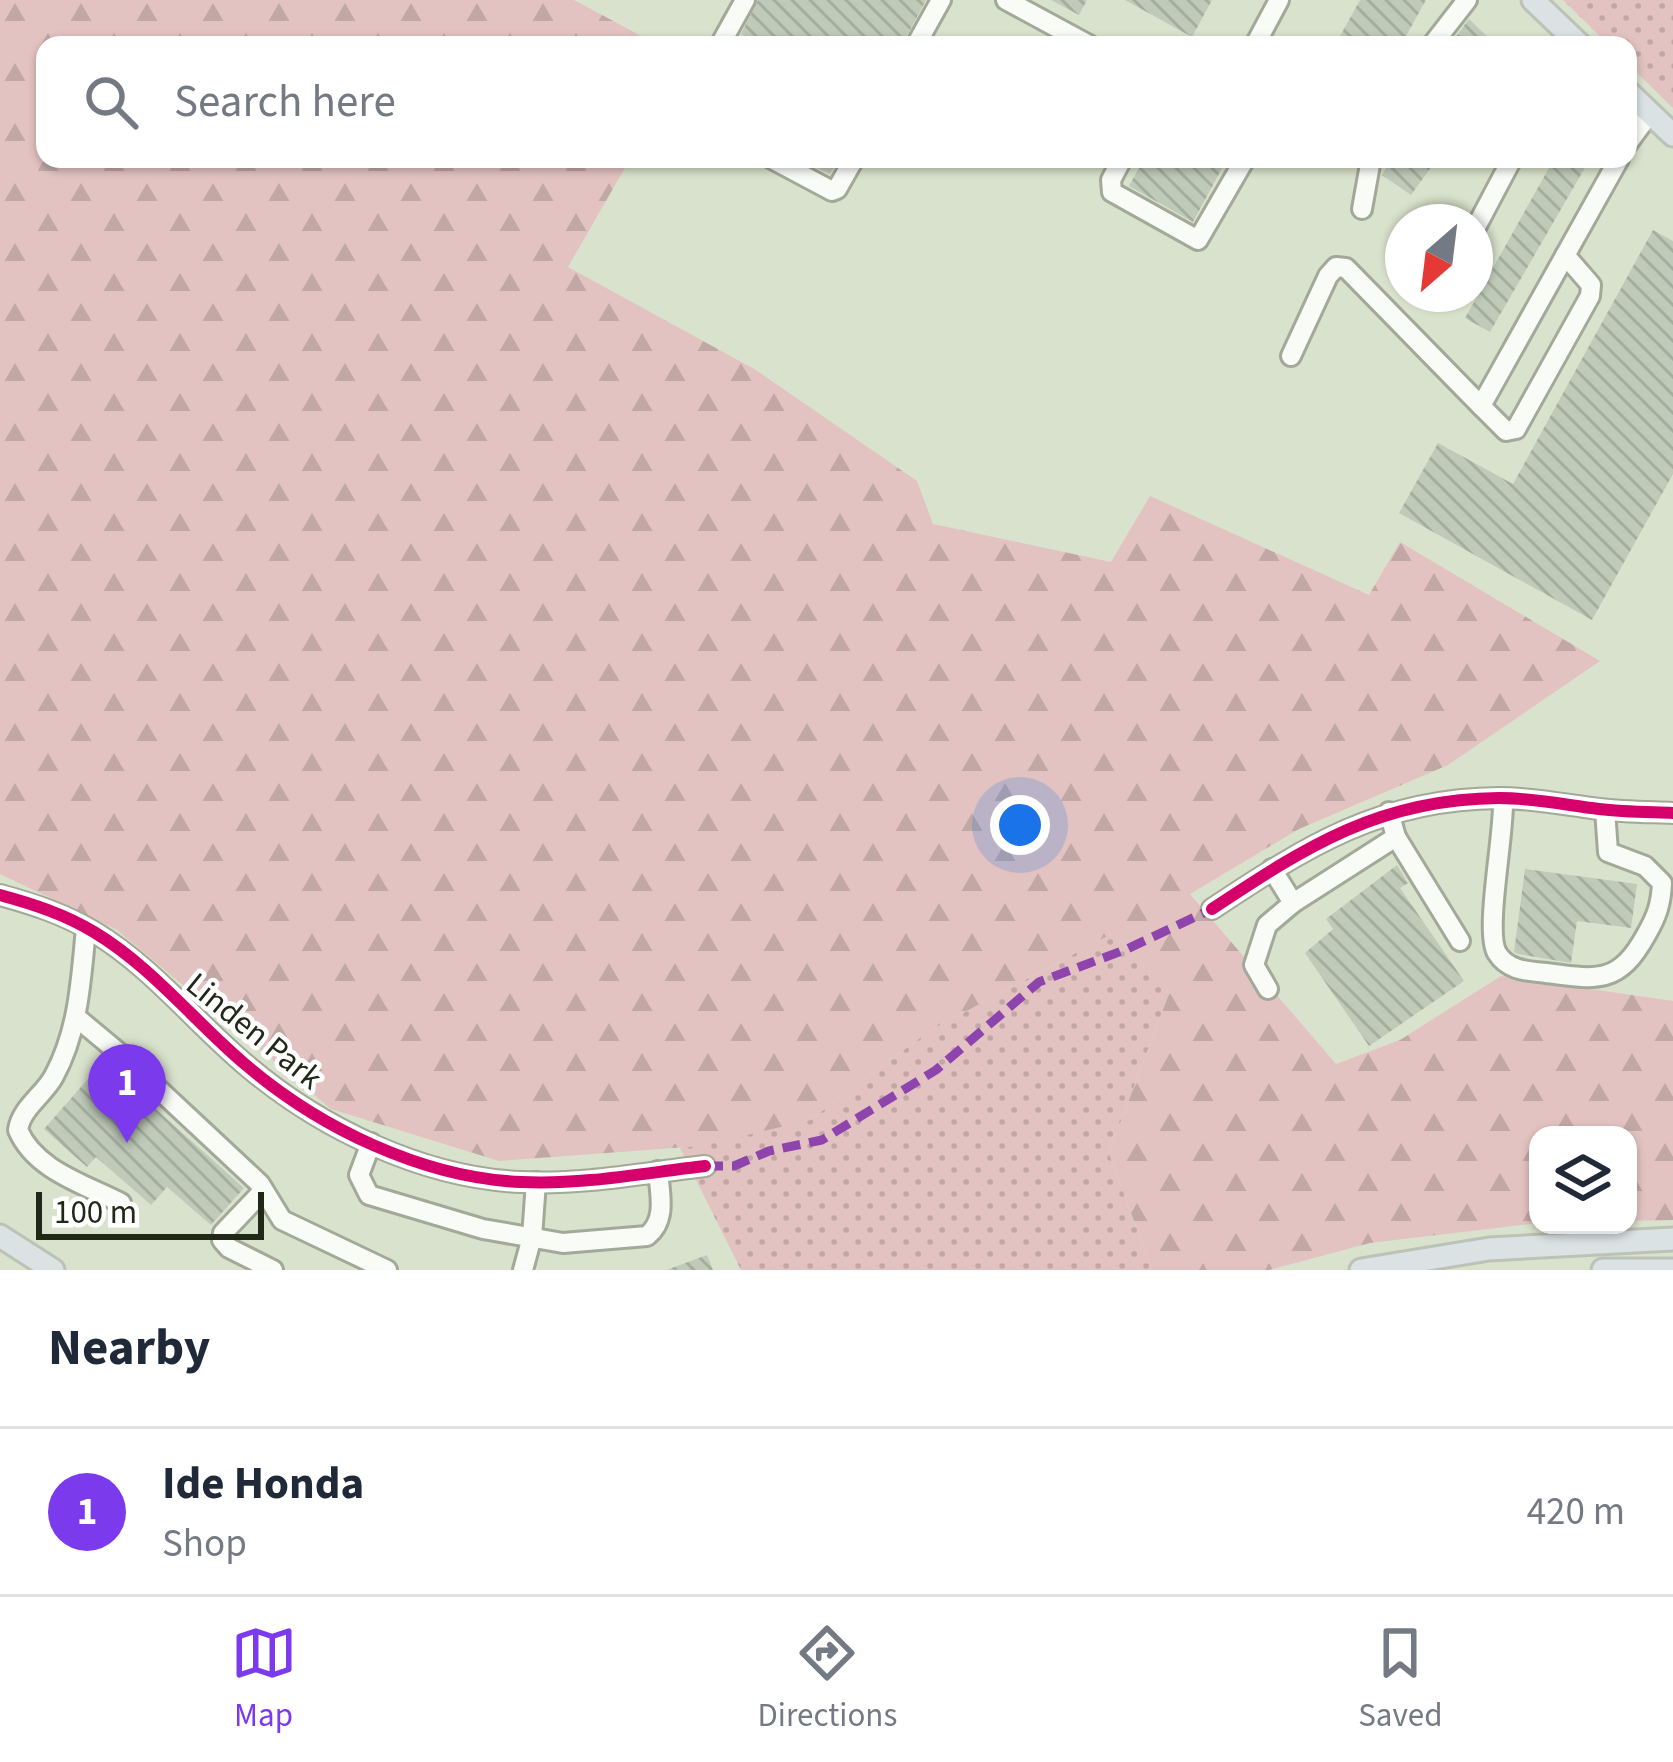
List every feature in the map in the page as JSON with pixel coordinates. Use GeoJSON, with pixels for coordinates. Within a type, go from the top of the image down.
{"type":"FeatureCollection","features":[{"type":"Feature","properties":{"kind":"main road"},"geometry":{"type":"LineString","coordinates":[[1533,0],[1568,36]]}},
{"type":"Feature","properties":{"kind":"main road"},"geometry":{"type":"LineString","coordinates":[[1637,100],[1673,135]]}},
{"type":"Feature","properties":{"kind":"main road"},"geometry":{"type":"LineString","coordinates":[[0,1236],[53,1270]]}},
{"type":"Feature","properties":{"kind":"main road"},"geometry":{"type":"LineString","coordinates":[[1361,1270],[1489,1249],[1673,1239]]}},
{"type":"Feature","properties":{"kind":"main road"},"geometry":{"type":"LineString","coordinates":[[1603,1270],[1673,1270]]}},
{"type":"Feature","properties":{"kind":"street"},"geometry":{"type":"LineString","coordinates":[[725,36],[745,0]]}},
{"type":"Feature","properties":{"kind":"street"},"geometry":{"type":"LineString","coordinates":[[921,36],[941,0]]}},
{"type":"Feature","properties":{"kind":"street"},"geometry":{"type":"LineString","coordinates":[[1006,0],[1072,36]]}},
{"type":"Feature","properties":{"kind":"street"},"geometry":{"type":"LineString","coordinates":[[1260,36],[1279,0]]}},
{"type":"Feature","properties":{"kind":"street"},"geometry":{"type":"LineString","coordinates":[[1439,36],[1467,0]]}},
{"type":"Feature","properties":{"kind":"street"},"geometry":{"type":"LineString","coordinates":[[1637,131],[1651,113]]}},
{"type":"Feature","properties":{"kind":"street"},"geometry":{"type":"LineString","coordinates":[[789,168],[832,191],[849,168]]}},
{"type":"Feature","properties":{"kind":"street"},"geometry":{"type":"LineString","coordinates":[[1117,168],[1112,192],[1198,240],[1239,168]]}},
{"type":"Feature","properties":{"kind":"street"},"geometry":{"type":"LineString","coordinates":[[1362,209],[1369,168]]}},
{"type":"Feature","properties":{"kind":"street"},"geometry":{"type":"LineString","coordinates":[[1488,204],[1507,168]]}},
{"type":"Feature","properties":{"kind":"street"},"geometry":{"type":"LineString","coordinates":[[1481,406],[1614,168]]}},
{"type":"Feature","properties":{"kind":"street"},"geometry":{"type":"LineString","coordinates":[[1291,356],[1328,276],[1336,267],[1346,268],[1506,431],[1516,429],[1590,296],[1592,285],[1565,255]]}},
{"type":"Feature","properties":{"kind":"street"},"geometry":{"type":"LineString","coordinates":[[1503,798],[1491,936],[1496,952],[1517,970],[1586,979],[1612,974],[1631,963],[1660,909],[1662,883],[1645,866],[1608,852],[1605,810]]}},
{"type":"Feature","properties":{"kind":"street"},"geometry":{"type":"LineString","coordinates":[[1212,909],[1308,848],[1389,812],[1449,800],[1503,798],[1673,813]]}},
{"type":"Feature","properties":{"kind":"street"},"geometry":{"type":"LineString","coordinates":[[1389,812],[1396,837],[1460,941]]}},
{"type":"Feature","properties":{"kind":"street"},"geometry":{"type":"LineString","coordinates":[[1268,989],[1254,965],[1267,925],[1396,837]]}},
{"type":"Feature","properties":{"kind":"street"},"geometry":{"type":"LineString","coordinates":[[1272,869],[1293,903]]}},
{"type":"Feature","properties":{"kind":"street","name":"Linden Park"},"geometry":{"type":"LineString","coordinates":[[0,895],[46,908],[117,948],[279,1091],[371,1143],[450,1170],[536,1182],[705,1166]]}},
{"type":"Feature","properties":{"kind":"street"},"geometry":{"type":"LineString","coordinates":[[86,928],[76,1017],[53,1078],[22,1115],[18,1130],[28,1151],[42,1163],[121,1203]]}},
{"type":"Feature","properties":{"kind":"street"},"geometry":{"type":"LineString","coordinates":[[76,1017],[263,1191],[282,1220],[387,1270]]}},
{"type":"Feature","properties":{"kind":"street"},"geometry":{"type":"LineString","coordinates":[[371,1143],[358,1174],[369,1195],[483,1229],[563,1243],[647,1236],[661,1217],[658,1172]]}},
{"type":"Feature","properties":{"kind":"street"},"geometry":{"type":"LineString","coordinates":[[523,1270],[532,1237],[536,1182]]}},
{"type":"Feature","properties":{"kind":"street"},"geometry":{"type":"LineString","coordinates":[[263,1191],[222,1240],[273,1270]]}},
{"type":"Feature","properties":{"kind":"green space"},"geometry":{"type":"Polygon","coordinates":[[[0,0],[574,0],[641,36],[36,36],[36,168],[625,168],[568,267],[756,370],[917,481],[933,524],[1111,562],[1150,496],[1369,595],[1400,542],[1600,661],[1448,765],[1299,829],[1190,894],[1336,1064],[1400,1040],[1501,976],[1673,1001],[1673,1220],[1637,1221],[1637,1126],[1529,1126],[1529,1224],[1370,1243],[1269,1270],[1152,1270],[1109,1153],[1170,991],[1113,933],[929,1031],[810,1120],[701,1146],[499,1161],[331,1109],[117,930],[0,874],[0,0]]]}},
{"type":"Feature","properties":{"kind":"green space"},"geometry":{"type":"Polygon","coordinates":[[[1563,0],[1673,0],[1673,108],[1637,73],[1637,36],[1600,36],[1563,0]]]}},
{"type":"Feature","properties":{"kind":"green space"},"geometry":{"type":"Polygon","coordinates":[[[1113,933],[1170,991],[1109,1153],[1152,1270],[741,1270],[680,1148],[810,1120],[929,1031],[1113,933]]]}},
{"type":"Feature","properties":{"kind":"building"},"geometry":{"type":"Polygon","coordinates":[[[758,0],[926,0],[907,36],[741,34],[758,0]]]}},
{"type":"Feature","properties":{"kind":"building"},"geometry":{"type":"Polygon","coordinates":[[[1051,0],[1087,0],[1079,15],[1051,0]]]}},
{"type":"Feature","properties":{"kind":"building"},"geometry":{"type":"Polygon","coordinates":[[[1125,0],[1212,0],[1190,36],[1125,0]]]}},
{"type":"Feature","properties":{"kind":"building"},"geometry":{"type":"Polygon","coordinates":[[[1360,0],[1426,0],[1406,36],[1340,36],[1360,0]]]}},
{"type":"Feature","properties":{"kind":"building"},"geometry":{"type":"Polygon","coordinates":[[[1469,19],[1487,36],[1456,36],[1469,19]]]}},
{"type":"Feature","properties":{"kind":"building"},"geometry":{"type":"Polygon","coordinates":[[[1139,168],[1222,168],[1193,222],[1129,186],[1139,168]]]}},
{"type":"Feature","properties":{"kind":"building"},"geometry":{"type":"Polygon","coordinates":[[[1386,168],[1430,168],[1411,195],[1382,175],[1386,168]]]}},
{"type":"Feature","properties":{"kind":"building"},"geometry":{"type":"Polygon","coordinates":[[[1549,168],[1585,168],[1490,332],[1465,318],[1468,312],[1493,312],[1493,268],[1549,168]]]}},
{"type":"Feature","properties":{"kind":"building"},"geometry":{"type":"Polygon","coordinates":[[[1653,230],[1673,241],[1673,474],[1592,620],[1399,513],[1438,443],[1513,484],[1653,230]]]}},
{"type":"Feature","properties":{"kind":"building"},"geometry":{"type":"Polygon","coordinates":[[[1397,865],[1408,883],[1400,888],[1464,981],[1369,1046],[1305,953],[1333,929],[1326,919],[1397,865]]]}},
{"type":"Feature","properties":{"kind":"building"},"geometry":{"type":"Polygon","coordinates":[[[1525,869],[1637,884],[1631,928],[1577,921],[1571,963],[1514,952],[1525,869]]]}},
{"type":"Feature","properties":{"kind":"building"},"geometry":{"type":"Polygon","coordinates":[[[103,1062],[244,1188],[211,1225],[167,1187],[151,1205],[96,1157],[87,1167],[44,1129],[103,1062]]]}},
{"type":"Feature","properties":{"kind":"building"},"geometry":{"type":"Polygon","coordinates":[[[707,1255],[713,1270],[669,1270],[669,1269],[707,1255]]]}},
{"type":"Feature","properties":{"kind":"marked path"},"geometry":{"type":"LineString","coordinates":[[705,1166],[734,1166],[769,1151],[822,1140],[936,1070],[1039,982],[1127,949],[1212,909]]}},
{"type":"Feature","properties":{"kind":"cycle path"},"geometry":{"type":"LineString","coordinates":[[1212,909],[1313,846],[1417,807],[1499,798],[1673,813]]}},
{"type":"Feature","properties":{"kind":"cycle path"},"geometry":{"type":"LineString","coordinates":[[0,895],[48,910],[94,932],[135,961],[275,1088],[340,1129],[410,1160],[521,1182],[590,1180],[705,1166]]}},
{"type":"Feature","properties":{"kind":"place","name":"Ide Honda"},"geometry":{"type":"Point","coordinates":[127,1143]}}]}
